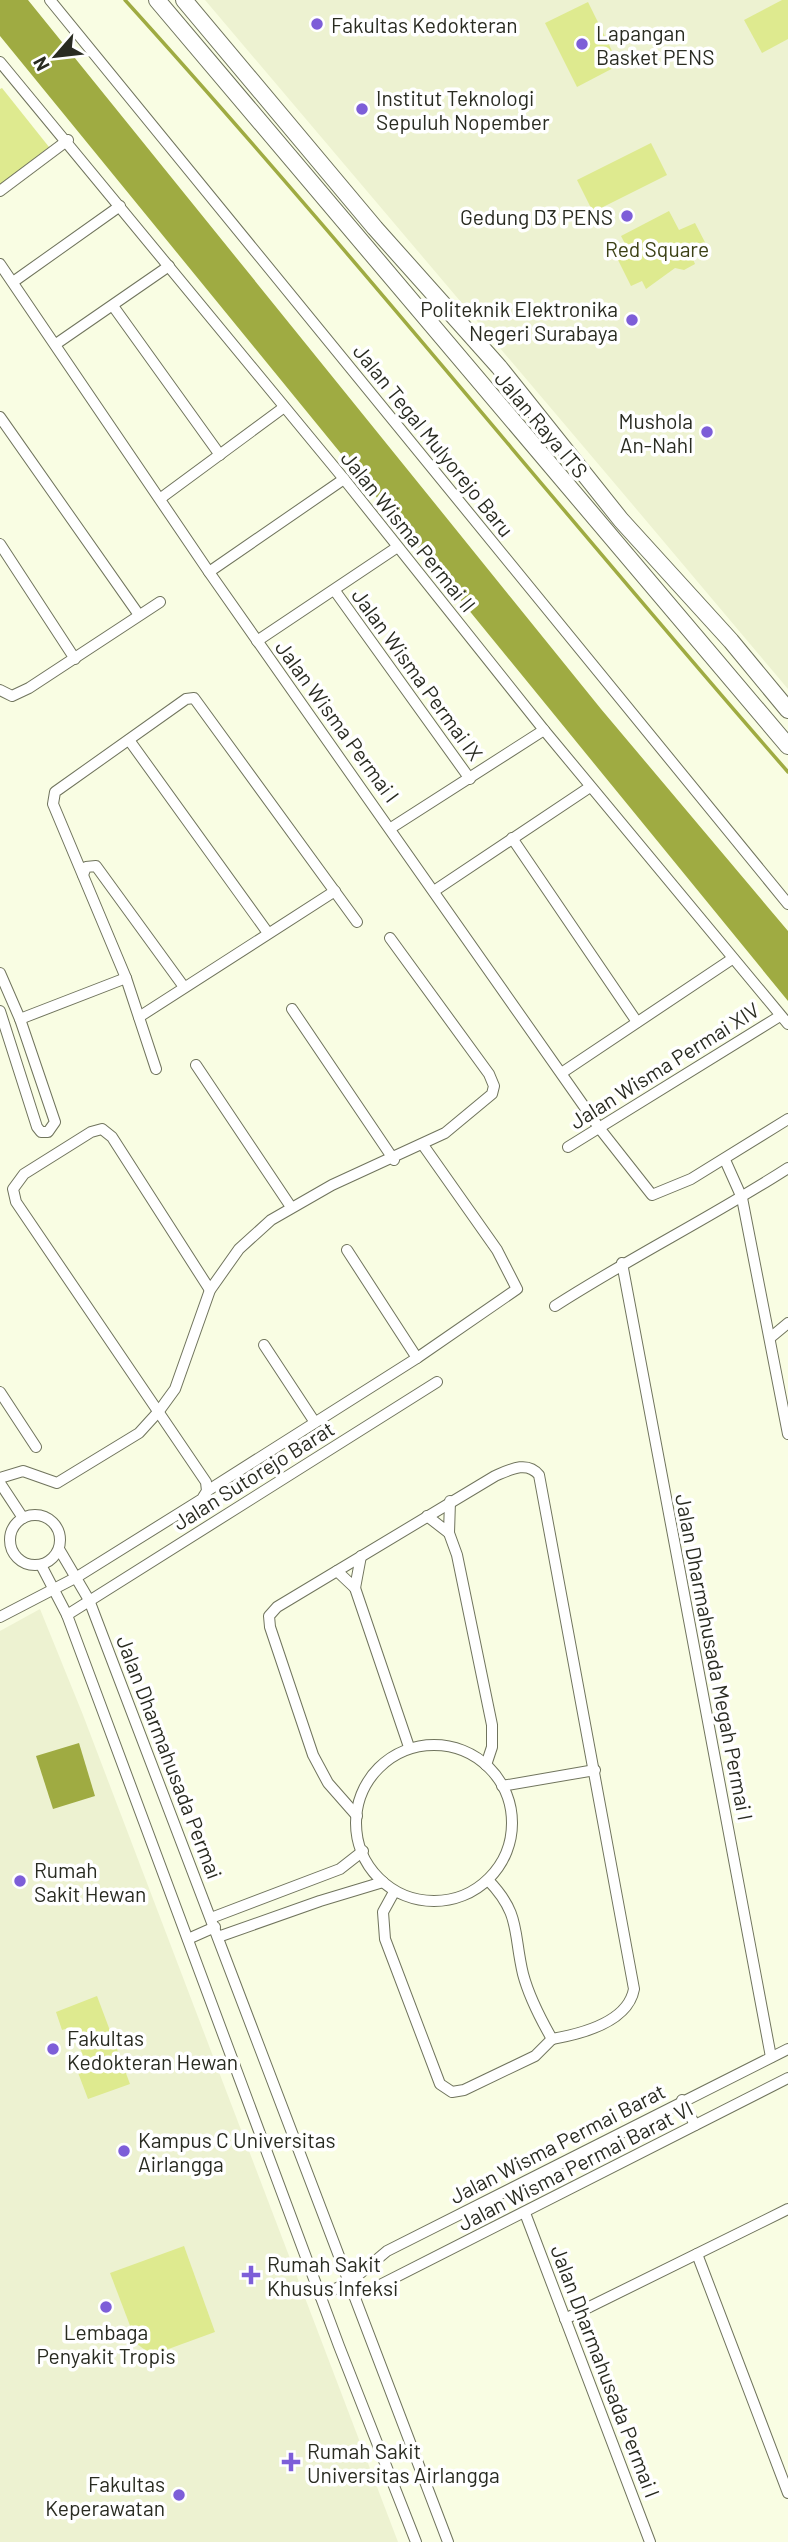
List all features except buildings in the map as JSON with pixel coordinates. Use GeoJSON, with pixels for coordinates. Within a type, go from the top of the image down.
{"type":"FeatureCollection","features":[{"type":"Feature","properties":{"kind":"main road","name":"Jalan Raya ITS"},"geometry":{"type":"LineString","coordinates":[[157,0],[788,746]]}},
{"type":"Feature","properties":{"kind":"main road","name":"Jalan Raya ITS"},"geometry":{"type":"LineString","coordinates":[[184,0],[375,228],[499,367],[621,520],[722,631],[788,710]]}},
{"type":"Feature","properties":{"kind":"main road"},"geometry":{"type":"LineString","coordinates":[[464,365],[483,349]]}},
{"type":"Feature","properties":{"kind":"main road"},"geometry":{"type":"LineString","coordinates":[[479,382],[499,367]]}},
{"type":"Feature","properties":{"kind":"main road"},"geometry":{"type":"LineString","coordinates":[[705,648],[722,631]]}},
{"type":"Feature","properties":{"kind":"main road"},"geometry":{"type":"LineString","coordinates":[[720,665],[737,649]]}},
{"type":"Feature","properties":{"kind":"street","name":"Jalan Tegal Mulyorejo Baru"},"geometry":{"type":"LineString","coordinates":[[50,0],[788,904]]}},
{"type":"Feature","properties":{"kind":"street","name":"Jalan Wisma Permai II"},"geometry":{"type":"LineString","coordinates":[[0,62],[68,141],[283,408],[344,479],[396,548],[590,787],[784,1020]]}},
{"type":"Feature","properties":{"kind":"street"},"geometry":{"type":"LineString","coordinates":[[0,191],[68,141]]}},
{"type":"Feature","properties":{"kind":"street"},"geometry":{"type":"LineString","coordinates":[[13,282],[120,205]]}},
{"type":"Feature","properties":{"kind":"street","name":"Jalan Wisma Permai I"},"geometry":{"type":"LineString","coordinates":[[0,264],[257,641],[563,1072],[600,1129],[652,1195],[727,1164]]}},
{"type":"Feature","properties":{"kind":"street"},"geometry":{"type":"LineString","coordinates":[[55,344],[169,266]]}},
{"type":"Feature","properties":{"kind":"street"},"geometry":{"type":"LineString","coordinates":[[113,306],[219,456]]}},
{"type":"Feature","properties":{"kind":"street"},"geometry":{"type":"LineString","coordinates":[[161,498],[283,408]]}},
{"type":"Feature","properties":{"kind":"street"},"geometry":{"type":"LineString","coordinates":[[0,416],[139,615]]}},
{"type":"Feature","properties":{"kind":"street"},"geometry":{"type":"LineString","coordinates":[[209,572],[344,479]]}},
{"type":"Feature","properties":{"kind":"street"},"geometry":{"type":"LineString","coordinates":[[0,544],[75,659]]}},
{"type":"Feature","properties":{"kind":"street"},"geometry":{"type":"LineString","coordinates":[[257,641],[396,548]]}},
{"type":"Feature","properties":{"kind":"street","name":"Jalan Wisma Permai IX"},"geometry":{"type":"LineString","coordinates":[[335,591],[470,779]]}},
{"type":"Feature","properties":{"kind":"street"},"geometry":{"type":"LineString","coordinates":[[0,690],[12,696],[75,659],[160,602]]}},
{"type":"Feature","properties":{"kind":"street"},"geometry":{"type":"LineString","coordinates":[[156,1069],[126,978],[52,798],[55,792],[186,699],[194,698],[357,922]]}},
{"type":"Feature","properties":{"kind":"street"},"geometry":{"type":"LineString","coordinates":[[391,828],[544,730]]}},
{"type":"Feature","properties":{"kind":"street"},"geometry":{"type":"LineString","coordinates":[[129,740],[268,933]]}},
{"type":"Feature","properties":{"kind":"street"},"geometry":{"type":"LineString","coordinates":[[434,891],[590,787]]}},
{"type":"Feature","properties":{"kind":"street"},"geometry":{"type":"LineString","coordinates":[[512,838],[637,1022]]}},
{"type":"Feature","properties":{"kind":"street"},"geometry":{"type":"LineString","coordinates":[[83,875],[86,867],[96,866],[184,987]]}},
{"type":"Feature","properties":{"kind":"street"},"geometry":{"type":"LineString","coordinates":[[139,1017],[335,891]]}},
{"type":"Feature","properties":{"kind":"street"},"geometry":{"type":"LineString","coordinates":[[23,1518],[0,1480],[23,1471],[57,1483],[139,1433],[175,1389],[210,1290],[239,1250],[290,1207],[423,1145],[461,1122],[492,1094],[494,1086],[489,1074],[390,938]]}},
{"type":"Feature","properties":{"kind":"street"},"geometry":{"type":"LineString","coordinates":[[563,1072],[732,959]]}},
{"type":"Feature","properties":{"kind":"street"},"geometry":{"type":"LineString","coordinates":[[0,973],[20,1019],[55,1122],[48,1132],[41,1132],[37,1127],[0,1011]]}},
{"type":"Feature","properties":{"kind":"street"},"geometry":{"type":"LineString","coordinates":[[20,1019],[126,978]]}},
{"type":"Feature","properties":{"kind":"street"},"geometry":{"type":"LineString","coordinates":[[292,1009],[394,1160]]}},
{"type":"Feature","properties":{"kind":"street","name":"Jalan Wisma Permai XIV"},"geometry":{"type":"LineString","coordinates":[[568,1147],[784,1020]]}},
{"type":"Feature","properties":{"kind":"street"},"geometry":{"type":"LineString","coordinates":[[196,1065],[290,1207]]}},
{"type":"Feature","properties":{"kind":"street"},"geometry":{"type":"LineString","coordinates":[[787,1426],[742,1198],[727,1164],[788,1119]]}},
{"type":"Feature","properties":{"kind":"street"},"geometry":{"type":"LineString","coordinates":[[207,1491],[206,1482],[16,1202],[13,1189],[24,1174],[91,1132],[102,1129],[112,1137],[210,1290]]}},
{"type":"Feature","properties":{"kind":"street"},"geometry":{"type":"LineString","coordinates":[[0,1617],[77,1577],[202,1499],[207,1491],[417,1358],[517,1289],[497,1250],[423,1145]]}},
{"type":"Feature","properties":{"kind":"street"},"geometry":{"type":"LineString","coordinates":[[555,1306],[622,1263],[742,1198],[788,1168]]}},
{"type":"Feature","properties":{"kind":"street"},"geometry":{"type":"LineString","coordinates":[[347,1250],[417,1358]]}},
{"type":"Feature","properties":{"kind":"street","name":"Jalan Dharmahusada Megah Permai I"},"geometry":{"type":"LineString","coordinates":[[622,1263],[771,2057]]}},
{"type":"Feature","properties":{"kind":"street"},"geometry":{"type":"LineString","coordinates":[[770,1338],[788,1323]]}},
{"type":"Feature","properties":{"kind":"street"},"geometry":{"type":"LineString","coordinates":[[264,1345],[314,1422]]}},
{"type":"Feature","properties":{"kind":"street","name":"Jalan Sutorejo Barat"},"geometry":{"type":"LineString","coordinates":[[89,1600],[437,1382]]}},
{"type":"Feature","properties":{"kind":"street"},"geometry":{"type":"LineString","coordinates":[[0,1392],[36,1447]]}},
{"type":"Feature","properties":{"kind":"street"},"geometry":{"type":"LineString","coordinates":[[357,1816],[328,1783],[313,1755],[270,1627],[269,1616],[277,1607],[450,1501],[510,1469],[522,1466],[534,1469],[539,1475],[595,1770],[634,1989],[632,2002],[622,2014],[569,2036],[552,2039],[535,2056],[464,2090],[452,2092],[440,2084],[385,1939],[383,1912],[394,1892]]}},
{"type":"Feature","properties":{"kind":"street"},"geometry":{"type":"LineString","coordinates":[[450,1501],[449,1533],[457,1555],[492,1726],[492,1747],[486,1765]]}},
{"type":"Feature","properties":{"kind":"street"},"geometry":{"type":"LineString","coordinates":[[40,1516],[54,1525],[60,1540],[55,1556],[41,1565],[25,1563],[14,1553],[10,1537],[17,1523],[23,1518],[40,1516]]}},
{"type":"Feature","properties":{"kind":"street"},"geometry":{"type":"LineString","coordinates":[[427,1516],[449,1533]]}},
{"type":"Feature","properties":{"kind":"street","name":"Jalan Dharmahusada Permai"},"geometry":{"type":"LineString","coordinates":[[59,1549],[89,1600],[448,2542]]}},
{"type":"Feature","properties":{"kind":"street"},"geometry":{"type":"LineString","coordinates":[[355,1588],[361,1556]]}},
{"type":"Feature","properties":{"kind":"street"},"geometry":{"type":"LineString","coordinates":[[41,1565],[67,1615],[320,2296],[416,2542]]}},
{"type":"Feature","properties":{"kind":"street"},"geometry":{"type":"LineString","coordinates":[[337,1571],[355,1588],[410,1747]]}},
{"type":"Feature","properties":{"kind":"street"},"geometry":{"type":"LineString","coordinates":[[67,1615],[89,1600]]}},
{"type":"Feature","properties":{"kind":"street"},"geometry":{"type":"LineString","coordinates":[[436,1744],[463,1750],[486,1765],[502,1786],[511,1810],[511,1835],[503,1859],[488,1880],[472,1892],[443,1901],[413,1899],[394,1892],[383,1882],[363,1851],[357,1816],[360,1792],[372,1772],[389,1757],[410,1747],[436,1744]]}},
{"type":"Feature","properties":{"kind":"street"},"geometry":{"type":"LineString","coordinates":[[502,1786],[595,1770]]}},
{"type":"Feature","properties":{"kind":"street"},"geometry":{"type":"LineString","coordinates":[[188,1939],[340,1869],[363,1851]]}},
{"type":"Feature","properties":{"kind":"street"},"geometry":{"type":"LineString","coordinates":[[488,1880],[506,1899],[515,1923],[526,1984],[552,2039]]}},
{"type":"Feature","properties":{"kind":"street"},"geometry":{"type":"LineString","coordinates":[[215,1927],[383,1882]]}},
{"type":"Feature","properties":{"kind":"street","name":"Jalan Wisma Permai Barat"},"geometry":{"type":"LineString","coordinates":[[349,2282],[387,2251],[682,2100],[788,2049]]}},
{"type":"Feature","properties":{"kind":"street","name":"Jalan Wisma Permai Barat VI"},"geometry":{"type":"LineString","coordinates":[[380,2285],[788,2078]]}},
{"type":"Feature","properties":{"kind":"street"},"geometry":{"type":"LineString","coordinates":[[682,2100],[695,2125]]}},
{"type":"Feature","properties":{"kind":"street"},"geometry":{"type":"LineString","coordinates":[[565,2319],[788,2209]]}},
{"type":"Feature","properties":{"kind":"street","name":"Jalan Dharmahusada Permai I"},"geometry":{"type":"LineString","coordinates":[[525,2213],[650,2542]]}},
{"type":"Feature","properties":{"kind":"street"},"geometry":{"type":"LineString","coordinates":[[697,2254],[785,2477],[788,2493]]}},
{"type":"Feature","properties":{"kind":"street"},"geometry":{"type":"LineString","coordinates":[[320,2296],[349,2282]]}},
{"type":"Feature","properties":{"kind":"shaded area"},"geometry":{"type":"Polygon","coordinates":[[[0,0],[28,0],[601,709],[788,931],[788,1001],[0,36],[0,0]]]}},
{"type":"Feature","properties":{"kind":"shaded area","name":"Politeknik Elektronika Negeri Surabaya"},"geometry":{"type":"Polygon","coordinates":[[[205,0],[788,0],[788,689],[627,498],[205,0]]]}},
{"type":"Feature","properties":{"kind":"shaded area","name":"Kampus C Universitas Airlangga"},"geometry":{"type":"Polygon","coordinates":[[[40,1609],[83,1715],[398,2542],[0,2542],[0,1631],[40,1609]]]}},
{"type":"Feature","properties":{"kind":"shaded area"},"geometry":{"type":"Polygon","coordinates":[[[79,1743],[95,1796],[53,1809],[36,1756],[79,1743]]]}},
{"type":"Feature","properties":{"kind":"green space"},"geometry":{"type":"Polygon","coordinates":[[[782,0],[788,0],[788,39],[762,53],[744,20],[782,0]]]}},
{"type":"Feature","properties":{"kind":"green space","name":"Lapangan Basket PENS"},"geometry":{"type":"Polygon","coordinates":[[[588,2],[619,65],[577,87],[545,23],[588,2]]]}},
{"type":"Feature","properties":{"kind":"green space"},"geometry":{"type":"Polygon","coordinates":[[[2,88],[49,147],[0,185],[0,89],[2,88]]]}},
{"type":"Feature","properties":{"kind":"green space"},"geometry":{"type":"Polygon","coordinates":[[[651,143],[667,175],[593,212],[577,180],[651,143]]]}},
{"type":"Feature","properties":{"kind":"green space","name":"Red Square"},"geometry":{"type":"Polygon","coordinates":[[[669,211],[679,230],[695,223],[708,248],[692,257],[695,264],[684,270],[675,268],[646,289],[642,281],[631,286],[618,260],[630,253],[621,236],[669,211]]]}},
{"type":"Feature","properties":{"kind":"green space"},"geometry":{"type":"Polygon","coordinates":[[[97,1996],[130,2084],[88,2099],[77,2070],[87,2066],[72,2027],[62,2030],[56,2012],[97,1996]]]}},
{"type":"Feature","properties":{"kind":"green space"},"geometry":{"type":"Polygon","coordinates":[[[184,2246],[215,2332],[152,2355],[137,2344],[110,2273],[184,2246]]]}},
{"type":"Feature","properties":{"kind":"waterway"},"geometry":{"type":"LineString","coordinates":[[125,0],[293,191],[788,772]]}},
{"type":"Feature","properties":{"kind":"place","name":"Fakultas Kedokteran"},"geometry":{"type":"Point","coordinates":[317,24]}},
{"type":"Feature","properties":{"kind":"place","name":"Lapangan Basket PENS"},"geometry":{"type":"Point","coordinates":[582,44]}},
{"type":"Feature","properties":{"kind":"place","name":"Institut Teknologi Sepuluh Nopember"},"geometry":{"type":"Point","coordinates":[362,109]}},
{"type":"Feature","properties":{"kind":"place","name":"Gedung D3 PENS"},"geometry":{"type":"Point","coordinates":[627,216]}},
{"type":"Feature","properties":{"kind":"place","name":"Politeknik Elektronika Negeri Surabaya"},"geometry":{"type":"Point","coordinates":[632,320]}},
{"type":"Feature","properties":{"kind":"place","name":"Mushola An-Nahl"},"geometry":{"type":"Point","coordinates":[707,432]}},
{"type":"Feature","properties":{"kind":"place","name":"Rumah Sakit Hewan"},"geometry":{"type":"Point","coordinates":[20,1881]}},
{"type":"Feature","properties":{"kind":"place","name":"Fakultas Kedokteran Hewan"},"geometry":{"type":"Point","coordinates":[53,2049]}},
{"type":"Feature","properties":{"kind":"place","name":"Kampus C Universitas Airlangga"},"geometry":{"type":"Point","coordinates":[124,2151]}},
{"type":"Feature","properties":{"kind":"place","name":"Rumah Sakit Khusus Infeksi"},"geometry":{"type":"Point","coordinates":[251,2275]}},
{"type":"Feature","properties":{"kind":"place","name":"Lembaga Penyakit Tropis"},"geometry":{"type":"Point","coordinates":[106,2307]}},
{"type":"Feature","properties":{"kind":"place","name":"Rumah Sakit Universitas Airlangga"},"geometry":{"type":"Point","coordinates":[291,2462]}},
{"type":"Feature","properties":{"kind":"place","name":"Fakultas Keperawatan"},"geometry":{"type":"Point","coordinates":[179,2495]}}]}
